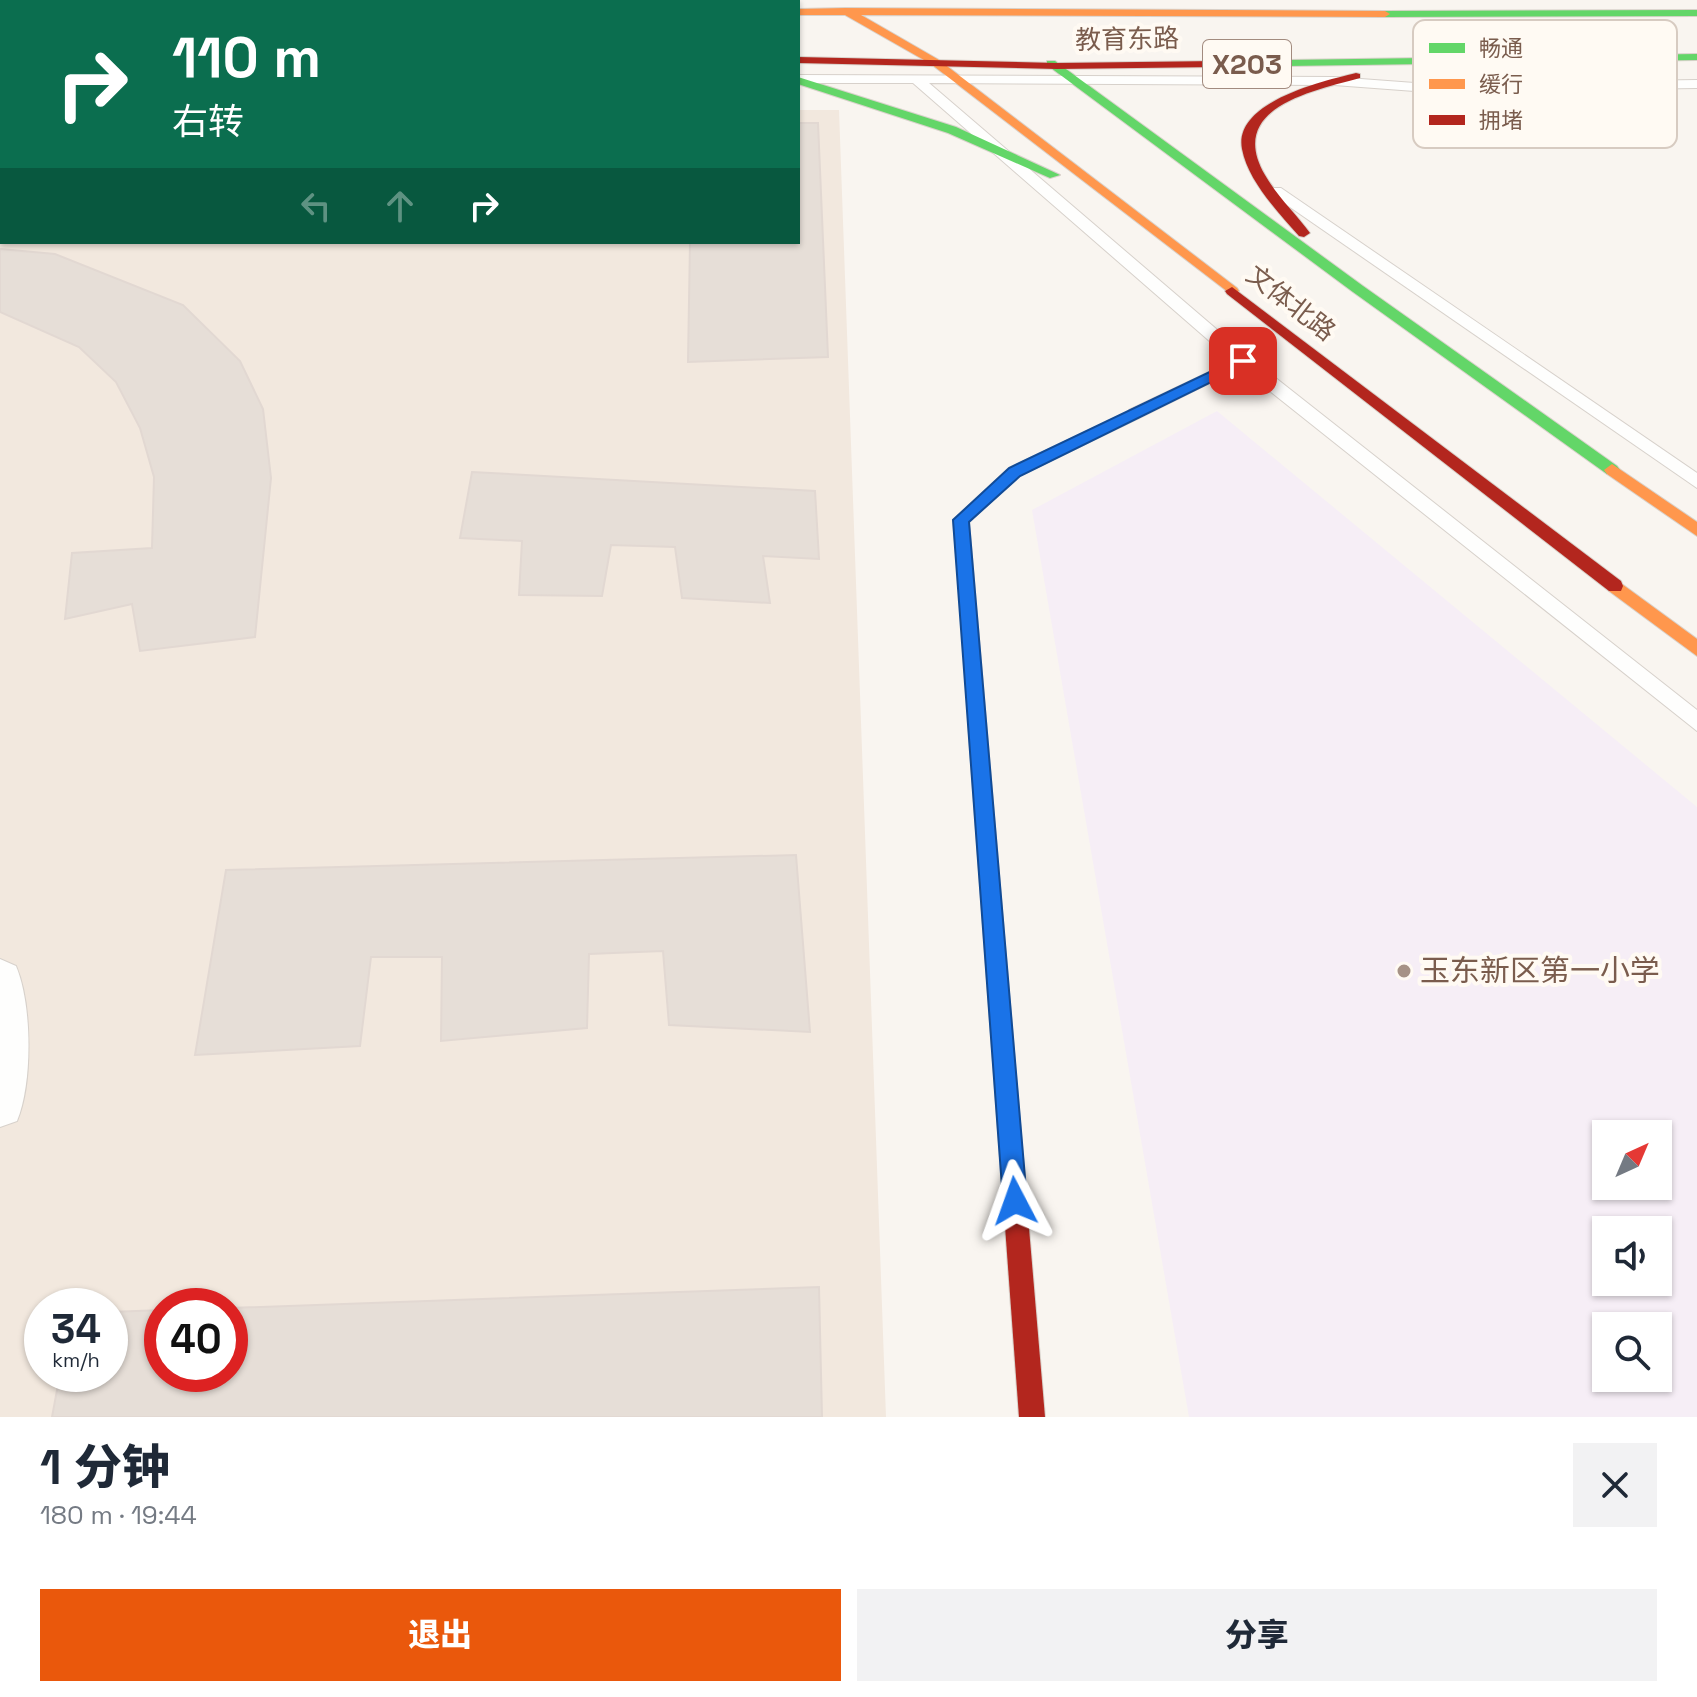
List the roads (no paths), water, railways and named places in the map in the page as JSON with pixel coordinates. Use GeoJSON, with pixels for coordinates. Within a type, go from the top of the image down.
{"type":"FeatureCollection","features":[{"type":"Feature","properties":{"kind":"main road","name":"文体北路"},"geometry":{"type":"LineString","coordinates":[[845,11],[935,62],[1697,649]]}},
{"type":"Feature","properties":{"kind":"main road","name":"教育东路"},"geometry":{"type":"LineString","coordinates":[[800,12],[968,15],[1697,13]]}},
{"type":"Feature","properties":{"kind":"main road"},"geometry":{"type":"LineString","coordinates":[[968,15],[994,30]]}},
{"type":"Feature","properties":{"kind":"main road","name":"文体北路"},"geometry":{"type":"LineString","coordinates":[[1019,44],[1057,66],[1358,289],[1697,530]]}},
{"type":"Feature","properties":{"kind":"main road","name":"教育东路"},"geometry":{"type":"LineString","coordinates":[[1677,57],[1697,57]]}},
{"type":"Feature","properties":{"kind":"main road","name":"教育东路"},"geometry":{"type":"LineString","coordinates":[[800,60],[1057,66],[1413,61]]}},
{"type":"Feature","properties":{"kind":"main road"},"geometry":{"type":"LineString","coordinates":[[1358,289],[1286,214],[1253,158],[1247,139],[1251,127],[1273,107],[1334,81],[1413,66]]}},
{"type":"Feature","properties":{"kind":"main road"},"geometry":{"type":"LineString","coordinates":[[800,80],[875,102],[999,150],[1133,214]]}},
{"type":"Feature","properties":{"kind":"main road"},"geometry":{"type":"LineString","coordinates":[[1032,1417],[961,520],[1014,472],[1243,361]]}},
{"type":"Feature","properties":{"kind":"street"},"geometry":{"type":"LineString","coordinates":[[0,981],[5,1038],[0,1104]]}},
{"type":"Feature","properties":{"kind":"lane"},"geometry":{"type":"LineString","coordinates":[[800,79],[1334,81],[1413,87]]}},
{"type":"Feature","properties":{"kind":"lane"},"geometry":{"type":"LineString","coordinates":[[916,79],[1243,361],[1697,722]]}},
{"type":"Feature","properties":{"kind":"lane"},"geometry":{"type":"LineString","coordinates":[[1677,84],[1697,84]]}},
{"type":"Feature","properties":{"kind":"lane"},"geometry":{"type":"LineString","coordinates":[[1269,186],[1697,482]]}},
{"type":"Feature","properties":{"kind":"place","name":"玉东新区第一小学"},"geometry":{"type":"Point","coordinates":[1404,971]}}]}
